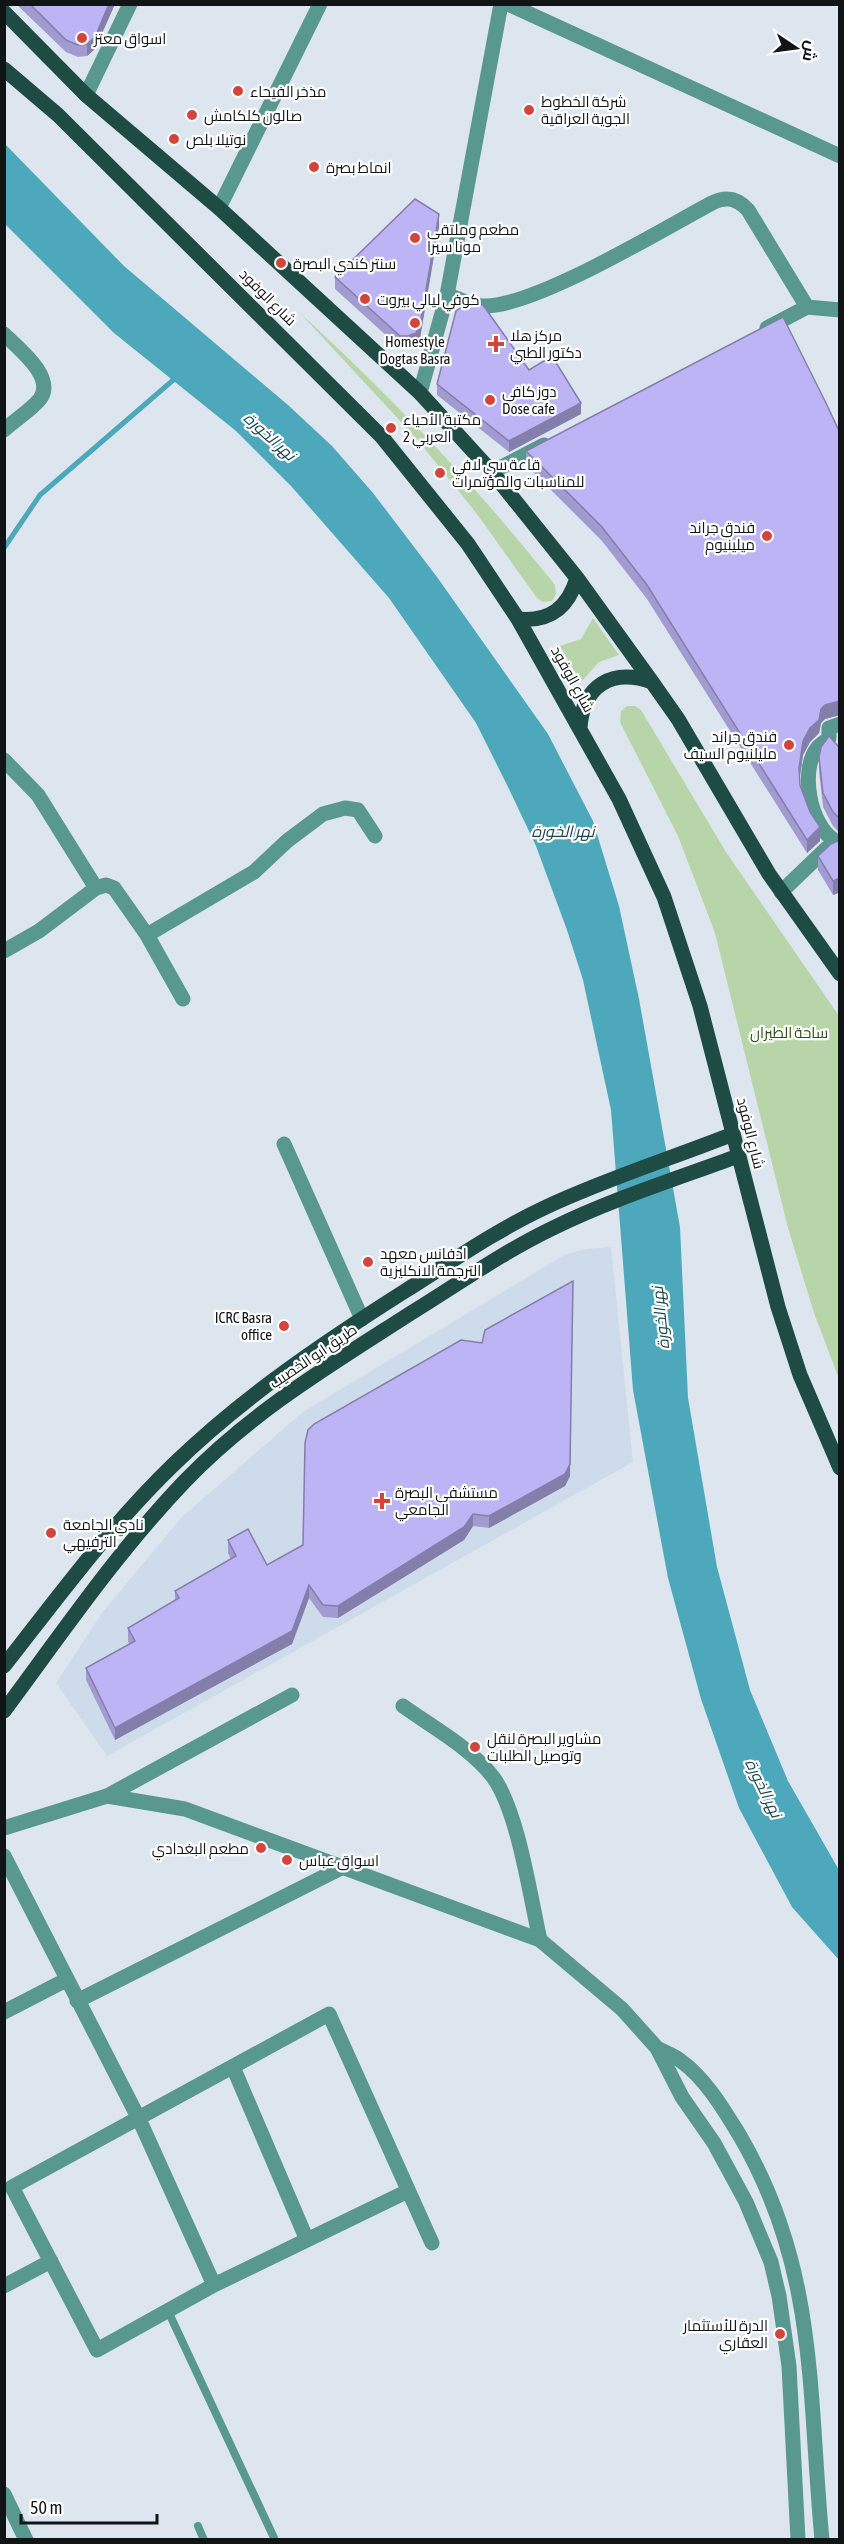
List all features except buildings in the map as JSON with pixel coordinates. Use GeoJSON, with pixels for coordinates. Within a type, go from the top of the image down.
{"type":"FeatureCollection","features":[{"type":"Feature","properties":{"kind":"main road","name":"شارع الوفود"},"geometry":{"type":"LineString","coordinates":[[4,12],[86,95],[219,208],[420,393],[492,472],[577,578],[678,719],[781,892],[840,974]]}},
{"type":"Feature","properties":{"kind":"main road","name":"شارع الوفود"},"geometry":{"type":"LineString","coordinates":[[4,69],[58,115],[382,437],[468,544],[518,619],[640,840],[664,897],[692,976],[778,1307],[796,1364],[840,1468]]}},
{"type":"Feature","properties":{"kind":"main road"},"geometry":{"type":"LineString","coordinates":[[518,619],[534,620],[557,612],[572,594],[577,578]]}},
{"type":"Feature","properties":{"kind":"main road"},"geometry":{"type":"LineString","coordinates":[[580,728],[581,713],[587,699],[596,688],[608,680],[622,676],[637,676],[652,682]]}},
{"type":"Feature","properties":{"kind":"main road","name":"طريق ابو الخصيب"},"geometry":{"type":"LineString","coordinates":[[4,1666],[93,1551],[140,1499],[206,1435],[278,1377],[362,1319],[521,1219],[608,1182],[733,1134]]}},
{"type":"Feature","properties":{"kind":"main road","name":"طريق ابو الخصيب"},"geometry":{"type":"LineString","coordinates":[[4,1712],[112,1565],[186,1480],[253,1419],[288,1392],[512,1250],[554,1227],[738,1156]]}},
{"type":"Feature","properties":{"kind":"main road"},"geometry":{"type":"LineString","coordinates":[[93,1551],[112,1565]]}},
{"type":"Feature","properties":{"kind":"street"},"geometry":{"type":"LineString","coordinates":[[86,95],[130,4]]}},
{"type":"Feature","properties":{"kind":"street"},"geometry":{"type":"LineString","coordinates":[[219,208],[320,4]]}},
{"type":"Feature","properties":{"kind":"street"},"geometry":{"type":"LineString","coordinates":[[420,393],[447,295],[501,4]]}},
{"type":"Feature","properties":{"kind":"street"},"geometry":{"type":"LineString","coordinates":[[508,4],[840,156]]}},
{"type":"Feature","properties":{"kind":"street"},"geometry":{"type":"LineString","coordinates":[[447,295],[482,306],[519,300],[555,285],[719,199],[728,198],[735,200],[748,210],[807,307]]}},
{"type":"Feature","properties":{"kind":"street"},"geometry":{"type":"LineString","coordinates":[[754,334],[807,307],[840,310]]}},
{"type":"Feature","properties":{"kind":"street"},"geometry":{"type":"LineString","coordinates":[[4,333],[40,374],[44,385],[41,398],[4,430]]}},
{"type":"Feature","properties":{"kind":"street"},"geometry":{"type":"LineString","coordinates":[[492,472],[555,439]]}},
{"type":"Feature","properties":{"kind":"street"},"geometry":{"type":"LineString","coordinates":[[837,845],[827,836],[819,823],[810,793],[809,769],[817,748],[836,744],[830,728],[840,724]]}},
{"type":"Feature","properties":{"kind":"street"},"geometry":{"type":"LineString","coordinates":[[4,760],[38,795],[96,888]]}},
{"type":"Feature","properties":{"kind":"street"},"geometry":{"type":"LineString","coordinates":[[147,935],[254,872],[286,841],[323,814],[345,808],[358,810],[375,836]]}},
{"type":"Feature","properties":{"kind":"street"},"geometry":{"type":"LineString","coordinates":[[781,892],[827,848],[837,845]]}},
{"type":"Feature","properties":{"kind":"street"},"geometry":{"type":"LineString","coordinates":[[4,951],[39,931],[96,888],[106,885],[114,888],[147,935],[183,999]]}},
{"type":"Feature","properties":{"kind":"street"},"geometry":{"type":"LineString","coordinates":[[284,1144],[362,1319]]}},
{"type":"Feature","properties":{"kind":"street"},"geometry":{"type":"LineString","coordinates":[[4,1828],[107,1796],[292,1695]]}},
{"type":"Feature","properties":{"kind":"street"},"geometry":{"type":"LineString","coordinates":[[403,1706],[482,1765],[501,1789],[512,1817],[540,1940]]}},
{"type":"Feature","properties":{"kind":"street"},"geometry":{"type":"LineString","coordinates":[[107,1796],[159,1803],[211,1817],[341,1868],[540,1940],[622,2009],[657,2048],[682,2097],[733,2177],[771,2262],[779,2296],[789,2366],[798,2540]]}},
{"type":"Feature","properties":{"kind":"street"},"geometry":{"type":"LineString","coordinates":[[4,1856],[139,2119],[214,2285]]}},
{"type":"Feature","properties":{"kind":"street"},"geometry":{"type":"LineString","coordinates":[[77,2001],[341,1868]]}},
{"type":"Feature","properties":{"kind":"street"},"geometry":{"type":"LineString","coordinates":[[4,2012],[66,1980]]}},
{"type":"Feature","properties":{"kind":"street"},"geometry":{"type":"LineString","coordinates":[[408,2191],[214,2285],[97,2350],[12,2187],[329,2014],[432,2243]]}},
{"type":"Feature","properties":{"kind":"street"},"geometry":{"type":"LineString","coordinates":[[657,2048],[681,2061],[711,2092],[729,2117],[765,2186],[780,2222],[801,2297],[807,2335],[822,2540]]}},
{"type":"Feature","properties":{"kind":"street"},"geometry":{"type":"LineString","coordinates":[[233,2067],[308,2240]]}},
{"type":"Feature","properties":{"kind":"street"},"geometry":{"type":"LineString","coordinates":[[4,2286],[51,2261]]}},
{"type":"Feature","properties":{"kind":"street"},"geometry":{"type":"LineString","coordinates":[[4,2494],[26,2540]]}},
{"type":"Feature","properties":{"kind":"lane"},"geometry":{"type":"LineString","coordinates":[[168,2311],[275,2540]]}},
{"type":"Feature","properties":{"kind":"lane"},"geometry":{"type":"LineString","coordinates":[[198,2526],[204,2540]]}},
{"type":"Feature","properties":{"kind":"shaded area","name":"مستشفى البصرة الجامعي"},"geometry":{"type":"Polygon","coordinates":[[[611,1247],[633,1462],[107,1756],[56,1683],[102,1613],[182,1517],[303,1412],[566,1254],[586,1249],[611,1247]]]}},
{"type":"Feature","properties":{"kind":"green space"},"geometry":{"type":"Polygon","coordinates":[[[299,312],[400,410],[495,513],[555,585],[556,594],[552,601],[543,602],[537,598],[477,514],[416,438],[299,312]]]}},
{"type":"Feature","properties":{"kind":"green space"},"geometry":{"type":"Polygon","coordinates":[[[593,618],[619,655],[599,662],[581,682],[560,646],[581,639],[593,618]]]}},
{"type":"Feature","properties":{"kind":"green space","name":"ساحة الطيران"},"geometry":{"type":"Polygon","coordinates":[[[627,706],[635,706],[641,710],[726,852],[839,1016],[839,1379],[814,1313],[788,1228],[715,933],[678,836],[620,722],[621,711],[627,706]]]}},
{"type":"Feature","properties":{"kind":"water","name":"نهر الخورة"},"geometry":{"type":"Polygon","coordinates":[[[5,144],[124,266],[288,405],[332,446],[373,493],[437,577],[548,734],[593,821],[619,906],[639,999],[680,1227],[688,1398],[717,1567],[750,1690],[788,1781],[839,1870],[839,1960],[792,1907],[739,1808],[701,1699],[668,1578],[633,1390],[611,1110],[583,980],[536,846],[476,723],[389,598],[291,486],[236,431],[114,333],[5,224],[5,144]]]}},
{"type":"Feature","properties":{"kind":"waterway"},"geometry":{"type":"LineString","coordinates":[[4,548],[40,495],[179,375]]}},
{"type":"Feature","properties":{"kind":"place","name":"اسواق معتز"},"geometry":{"type":"Point","coordinates":[82,38]}},
{"type":"Feature","properties":{"kind":"place","name":"مذخر الفيحاء"},"geometry":{"type":"Point","coordinates":[238,91]}},
{"type":"Feature","properties":{"kind":"place","name":"شركة الخطوط الجوية العراقية"},"geometry":{"type":"Point","coordinates":[529,110]}},
{"type":"Feature","properties":{"kind":"place","name":"صالون كلكامش"},"geometry":{"type":"Point","coordinates":[192,115]}},
{"type":"Feature","properties":{"kind":"place","name":"نوتيلا بلص"},"geometry":{"type":"Point","coordinates":[174,139]}},
{"type":"Feature","properties":{"kind":"place","name":"انماط بصرة"},"geometry":{"type":"Point","coordinates":[314,167]}},
{"type":"Feature","properties":{"kind":"place","name":"مطعم وملتقى مونا سيرا"},"geometry":{"type":"Point","coordinates":[415,238]}},
{"type":"Feature","properties":{"kind":"place","name":"سنتر كندي البصرة"},"geometry":{"type":"Point","coordinates":[281,263]}},
{"type":"Feature","properties":{"kind":"place","name":"كوفي ليالي بيروت"},"geometry":{"type":"Point","coordinates":[365,299]}},
{"type":"Feature","properties":{"kind":"place","name":"Homestyle Dogtas Basra"},"geometry":{"type":"Point","coordinates":[415,323]}},
{"type":"Feature","properties":{"kind":"place","name":"مركز هلا دكتور الطبي"},"geometry":{"type":"Point","coordinates":[496,344]}},
{"type":"Feature","properties":{"kind":"place","name":"دوز كافي Dose cafe"},"geometry":{"type":"Point","coordinates":[490,400]}},
{"type":"Feature","properties":{"kind":"place","name":"مكتبة الأحياء العربي 2"},"geometry":{"type":"Point","coordinates":[391,428]}},
{"type":"Feature","properties":{"kind":"place","name":"قاعة سي لافي للمناسبات والمؤتمرات"},"geometry":{"type":"Point","coordinates":[440,473]}},
{"type":"Feature","properties":{"kind":"place","name":"فندق جراند ميلينيوم"},"geometry":{"type":"Point","coordinates":[767,536]}},
{"type":"Feature","properties":{"kind":"place","name":"فندق جراند مليلنيوم السيف"},"geometry":{"type":"Point","coordinates":[789,745]}},
{"type":"Feature","properties":{"kind":"place","name":"ادفانس معهد الترجمة الانكليزية"},"geometry":{"type":"Point","coordinates":[368,1262]}},
{"type":"Feature","properties":{"kind":"place","name":"ICRC Basra office"},"geometry":{"type":"Point","coordinates":[284,1326]}},
{"type":"Feature","properties":{"kind":"place","name":"مستشفى البصرة الجامعي"},"geometry":{"type":"Point","coordinates":[382,1501]}},
{"type":"Feature","properties":{"kind":"place","name":"نادي الجامعة الترفيهي"},"geometry":{"type":"Point","coordinates":[51,1533]}},
{"type":"Feature","properties":{"kind":"place","name":"مشاوير البصرة لنقل وتوصيل الطلبات"},"geometry":{"type":"Point","coordinates":[475,1747]}},
{"type":"Feature","properties":{"kind":"place","name":"مطعم البغدادي"},"geometry":{"type":"Point","coordinates":[261,1848]}},
{"type":"Feature","properties":{"kind":"place","name":"اسواق عباس"},"geometry":{"type":"Point","coordinates":[287,1860]}},
{"type":"Feature","properties":{"kind":"place","name":"الدرة للأستثمار العقاري"},"geometry":{"type":"Point","coordinates":[780,2334]}}]}
